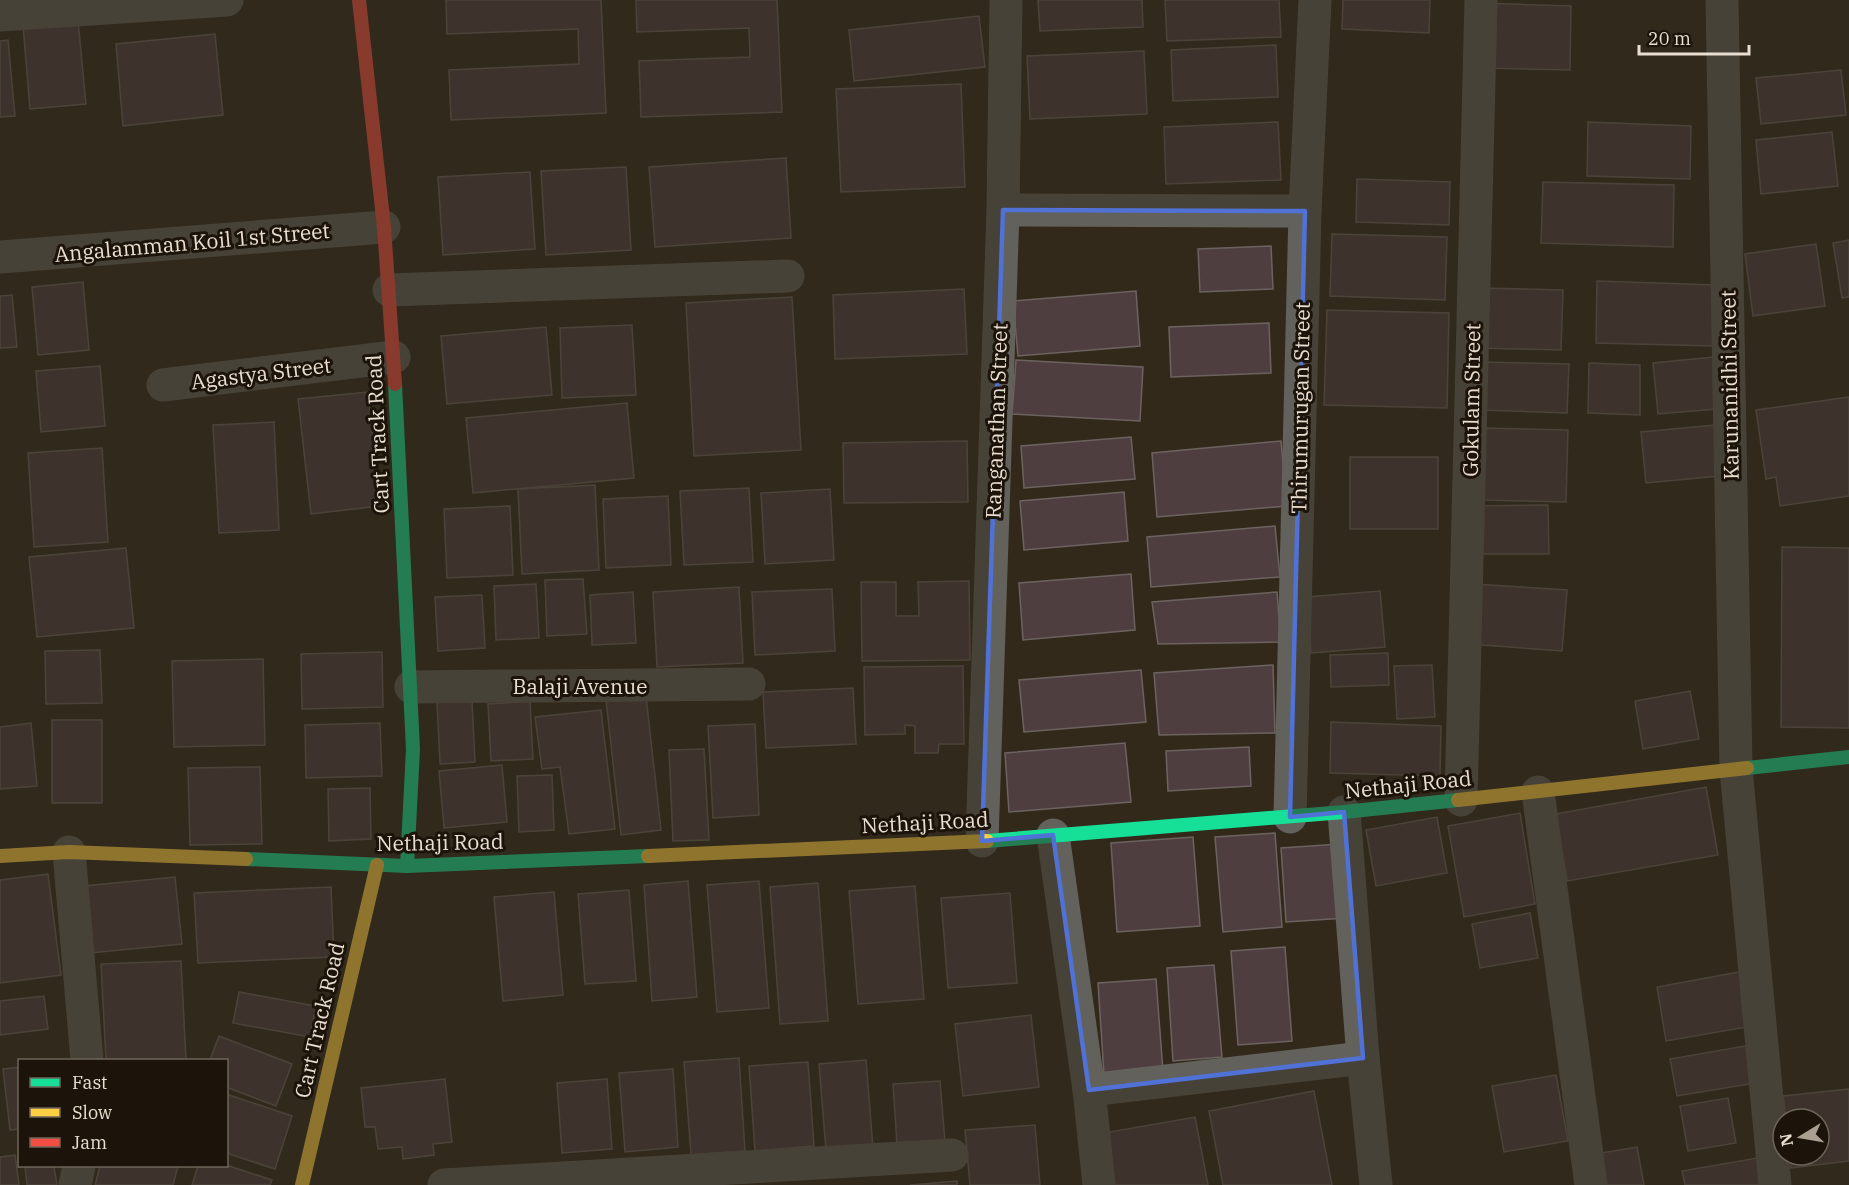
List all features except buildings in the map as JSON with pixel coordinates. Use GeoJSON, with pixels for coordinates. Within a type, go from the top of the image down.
{"type":"FeatureCollection","features":[{"type":"Feature","properties":{"kind":"street"},"geometry":{"type":"LineString","coordinates":[[0,15],[227,0]]}},
{"type":"Feature","properties":{"kind":"street","name":"Cart Track Road"},"geometry":{"type":"LineString","coordinates":[[359,0],[384,227],[394,357],[413,749],[406,866]]}},
{"type":"Feature","properties":{"kind":"street","name":"Ranganathan Street"},"geometry":{"type":"LineString","coordinates":[[982,841],[1003,210],[1006,0]]}},
{"type":"Feature","properties":{"kind":"street","name":"Thirumurugan Street"},"geometry":{"type":"LineString","coordinates":[[1290,816],[1305,212],[1315,0]]}},
{"type":"Feature","properties":{"kind":"street","name":"Gokulam Street"},"geometry":{"type":"LineString","coordinates":[[1461,800],[1481,0]]}},
{"type":"Feature","properties":{"kind":"street","name":"Karunanidhi Street"},"geometry":{"type":"LineString","coordinates":[[1722,0],[1736,769],[1775,1185]]}},
{"type":"Feature","properties":{"kind":"street"},"geometry":{"type":"LineString","coordinates":[[1003,210],[1305,212]]}},
{"type":"Feature","properties":{"kind":"street","name":"Angalamman Koil 1st Street"},"geometry":{"type":"LineString","coordinates":[[0,257],[384,227]]}},
{"type":"Feature","properties":{"kind":"street"},"geometry":{"type":"LineString","coordinates":[[388,290],[788,276]]}},
{"type":"Feature","properties":{"kind":"street","name":"Agastya Street"},"geometry":{"type":"LineString","coordinates":[[163,385],[394,357]]}},
{"type":"Feature","properties":{"kind":"street","name":"Balaji Avenue"},"geometry":{"type":"LineString","coordinates":[[411,687],[749,684]]}},
{"type":"Feature","properties":{"kind":"street","name":"Nethaji Road"},"geometry":{"type":"LineString","coordinates":[[0,856],[69,852],[406,866],[982,841],[1344,812],[1849,757]]}},
{"type":"Feature","properties":{"kind":"street"},"geometry":{"type":"LineString","coordinates":[[1538,792],[1591,1185]]}},
{"type":"Feature","properties":{"kind":"street"},"geometry":{"type":"LineString","coordinates":[[1344,812],[1363,1058],[1376,1185]]}},
{"type":"Feature","properties":{"kind":"street"},"geometry":{"type":"LineString","coordinates":[[1053,835],[1089,1090],[1099,1185]]}},
{"type":"Feature","properties":{"kind":"street"},"geometry":{"type":"LineString","coordinates":[[69,852],[87,1059]]}},
{"type":"Feature","properties":{"kind":"street","name":"Cart Track Road"},"geometry":{"type":"LineString","coordinates":[[303,1185],[377,865]]}},
{"type":"Feature","properties":{"kind":"street"},"geometry":{"type":"LineString","coordinates":[[1089,1090],[1363,1058]]}},
{"type":"Feature","properties":{"kind":"street"},"geometry":{"type":"LineString","coordinates":[[444,1185],[952,1155]]}},
{"type":"Feature","properties":{"kind":"street"},"geometry":{"type":"LineString","coordinates":[[75,1185],[79,1167]]}},
{"type":"Feature","properties":{"kind":"highlighted area"},"geometry":{"type":"Polygon","coordinates":[[[1003,210],[1305,211],[1290,817],[1344,812],[1363,1058],[1089,1090],[1053,835],[982,841],[1003,210]]]}},
{"type":"Feature","properties":{"kind":"traffic: fast"},"geometry":{"type":"LineString","coordinates":[[395,384],[413,749],[407,866]]}},
{"type":"Feature","properties":{"kind":"traffic: fast"},"geometry":{"type":"LineString","coordinates":[[1747,768],[1849,757]]}},
{"type":"Feature","properties":{"kind":"traffic: fast"},"geometry":{"type":"LineString","coordinates":[[987,841],[1344,812],[1458,800]]}},
{"type":"Feature","properties":{"kind":"traffic: fast"},"geometry":{"type":"LineString","coordinates":[[246,859],[407,866],[648,856]]}},
{"type":"Feature","properties":{"kind":"traffic: slow"},"geometry":{"type":"LineString","coordinates":[[1458,800],[1747,768]]}},
{"type":"Feature","properties":{"kind":"traffic: slow"},"geometry":{"type":"LineString","coordinates":[[648,856],[987,841]]}},
{"type":"Feature","properties":{"kind":"traffic: slow"},"geometry":{"type":"LineString","coordinates":[[0,856],[69,852],[246,859]]}},
{"type":"Feature","properties":{"kind":"traffic: slow"},"geometry":{"type":"LineString","coordinates":[[302,1185],[377,865]]}},
{"type":"Feature","properties":{"kind":"traffic: jam"},"geometry":{"type":"LineString","coordinates":[[359,0],[384,227],[395,384]]}}]}
